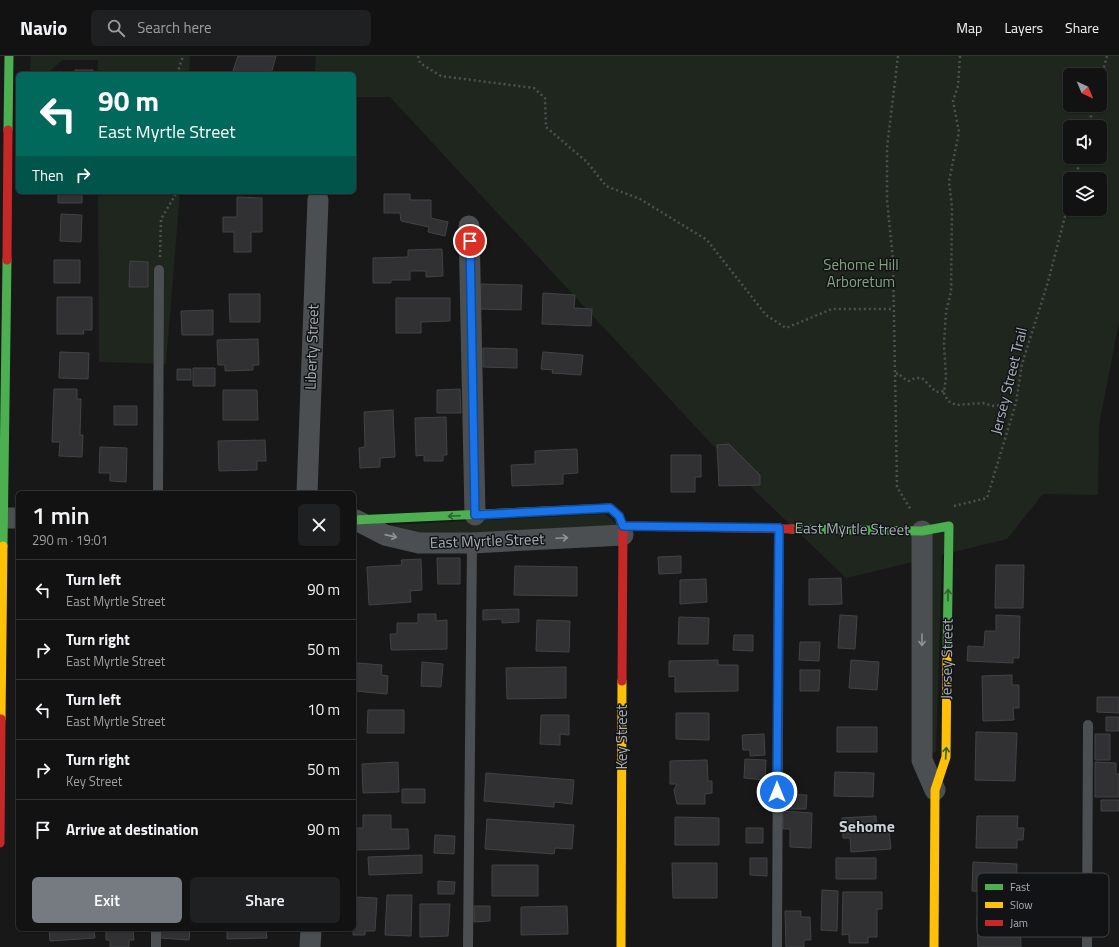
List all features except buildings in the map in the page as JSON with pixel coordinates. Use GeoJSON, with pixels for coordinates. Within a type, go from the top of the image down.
{"type":"FeatureCollection","features":[{"type":"Feature","properties":{"kind":"street"},"geometry":{"type":"LineString","coordinates":[[0,843],[7,518],[9,56]]}},
{"type":"Feature","properties":{"kind":"street","name":"Liberty Street"},"geometry":{"type":"LineString","coordinates":[[307,491],[318,200]]}},
{"type":"Feature","properties":{"kind":"street"},"geometry":{"type":"LineString","coordinates":[[469,226],[475,515]]}},
{"type":"Feature","properties":{"kind":"street","name":"East Myrtle Street"},"geometry":{"type":"LineString","coordinates":[[356,520],[610,508],[619,516],[623,531]]}},
{"type":"Feature","properties":{"kind":"street","name":"East Myrtle Street"},"geometry":{"type":"LineString","coordinates":[[356,520],[385,535],[419,543],[472,543],[623,531],[779,528],[918,523],[949,526]]}},
{"type":"Feature","properties":{"kind":"street","name":"Jersey Street"},"geometry":{"type":"LineString","coordinates":[[918,523],[922,760],[935,790]]}},
{"type":"Feature","properties":{"kind":"street","name":"Jersey Street"},"geometry":{"type":"LineString","coordinates":[[934,947],[935,790],[946,757],[949,526]]}},
{"type":"Feature","properties":{"kind":"street","name":"Key Street"},"geometry":{"type":"LineString","coordinates":[[621,947],[623,531]]}},
{"type":"Feature","properties":{"kind":"street"},"geometry":{"type":"LineString","coordinates":[[310,947],[311,931]]}},
{"type":"Feature","properties":{"kind":"lane"},"geometry":{"type":"LineString","coordinates":[[158,491],[159,270]]}},
{"type":"Feature","properties":{"kind":"lane"},"geometry":{"type":"LineString","coordinates":[[776,947],[779,528]]}},
{"type":"Feature","properties":{"kind":"lane"},"geometry":{"type":"LineString","coordinates":[[468,947],[472,543]]}},
{"type":"Feature","properties":{"kind":"lane"},"geometry":{"type":"LineString","coordinates":[[1087,873],[1088,725]]}},
{"type":"Feature","properties":{"kind":"lane"},"geometry":{"type":"LineString","coordinates":[[156,931],[156,947]]}},
{"type":"Feature","properties":{"kind":"lane"},"geometry":{"type":"LineString","coordinates":[[1087,937],[1087,947]]}},
{"type":"Feature","properties":{"kind":"path"},"geometry":{"type":"LineString","coordinates":[[178,72],[183,56]]}},
{"type":"Feature","properties":{"kind":"path"},"geometry":{"type":"LineString","coordinates":[[418,56],[420,63],[441,76],[534,88],[545,98],[546,126],[587,162],[606,186],[640,199],[707,240],[766,315],[786,328],[832,309],[893,308]]}},
{"type":"Feature","properties":{"kind":"path"},"geometry":{"type":"LineString","coordinates":[[898,56],[887,148],[887,200],[893,260],[897,487],[918,523]]}},
{"type":"Feature","properties":{"kind":"path"},"geometry":{"type":"LineString","coordinates":[[960,56],[958,86],[953,101],[959,132],[949,181],[952,208],[951,284],[946,312],[944,344],[946,377],[944,390],[948,401],[956,405],[983,403],[993,406],[1016,403]]}},
{"type":"Feature","properties":{"kind":"path"},"geometry":{"type":"LineString","coordinates":[[1104,68],[1107,56]]}},
{"type":"Feature","properties":{"kind":"path"},"geometry":{"type":"LineString","coordinates":[[159,270],[160,219],[176,194]]}},
{"type":"Feature","properties":{"kind":"path","name":"Jersey Street Trail"},"geometry":{"type":"LineString","coordinates":[[951,506],[987,498],[1016,403],[1022,364],[1048,282],[1065,216]]}},
{"type":"Feature","properties":{"kind":"path"},"geometry":{"type":"LineString","coordinates":[[896,374],[898,373],[909,382],[915,378],[922,378],[936,392],[944,390]]}},
{"type":"Feature","properties":{"kind":"green space"},"geometry":{"type":"Polygon","coordinates":[[[31,56],[190,56],[189,72],[98,72],[98,60],[62,60],[49,72],[30,72],[31,56]]]}},
{"type":"Feature","properties":{"kind":"green space","name":"Sehome Hill Arboretum"},"geometry":{"type":"Polygon","coordinates":[[[316,56],[1119,56],[1119,322],[1099,425],[1098,495],[1043,494],[1007,539],[942,555],[936,752],[931,753],[929,558],[846,578],[756,492],[390,97],[356,97],[356,72],[315,72],[316,56]]]}},
{"type":"Feature","properties":{"kind":"green space"},"geometry":{"type":"Polygon","coordinates":[[[98,194],[180,194],[166,364],[99,362],[98,194]]]}},
{"type":"Feature","properties":{"kind":"green space"},"geometry":{"type":"Polygon","coordinates":[[[605,514],[619,525],[438,539],[390,525],[605,514]]]}},
{"type":"Feature","properties":{"kind":"traffic: fast"},"geometry":{"type":"LineString","coordinates":[[8,130],[9,56]]}},
{"type":"Feature","properties":{"kind":"traffic: fast"},"geometry":{"type":"LineString","coordinates":[[3,546],[7,260]]}},
{"type":"Feature","properties":{"kind":"traffic: fast"},"geometry":{"type":"LineString","coordinates":[[356,520],[610,508],[619,516],[621,522]]}},
{"type":"Feature","properties":{"kind":"traffic: fast"},"geometry":{"type":"LineString","coordinates":[[791,529],[922,531],[949,526],[947,656]]}},
{"type":"Feature","properties":{"kind":"traffic: slow"},"geometry":{"type":"LineString","coordinates":[[1,719],[3,546]]}},
{"type":"Feature","properties":{"kind":"traffic: slow"},"geometry":{"type":"LineString","coordinates":[[934,947],[935,790],[946,757],[947,656]]}},
{"type":"Feature","properties":{"kind":"traffic: slow"},"geometry":{"type":"LineString","coordinates":[[621,947],[622,681]]}},
{"type":"Feature","properties":{"kind":"traffic: jam"},"geometry":{"type":"LineString","coordinates":[[7,260],[8,130]]}},
{"type":"Feature","properties":{"kind":"traffic: jam"},"geometry":{"type":"LineString","coordinates":[[621,522],[623,526],[622,681]]}},
{"type":"Feature","properties":{"kind":"traffic: jam"},"geometry":{"type":"LineString","coordinates":[[623,526],[791,529]]}},
{"type":"Feature","properties":{"kind":"traffic: jam"},"geometry":{"type":"LineString","coordinates":[[0,843],[1,719]]}},
{"type":"Feature","properties":{"kind":"district","name":"Sehome"},"geometry":{"type":"Point","coordinates":[867,826]}},
{"type":"Feature","properties":{"kind":"route"},"geometry":{"type":"LineString","coordinates":[[470,241],[475,515],[610,508],[619,516],[623,526],[779,528],[777,792]]}}]}
